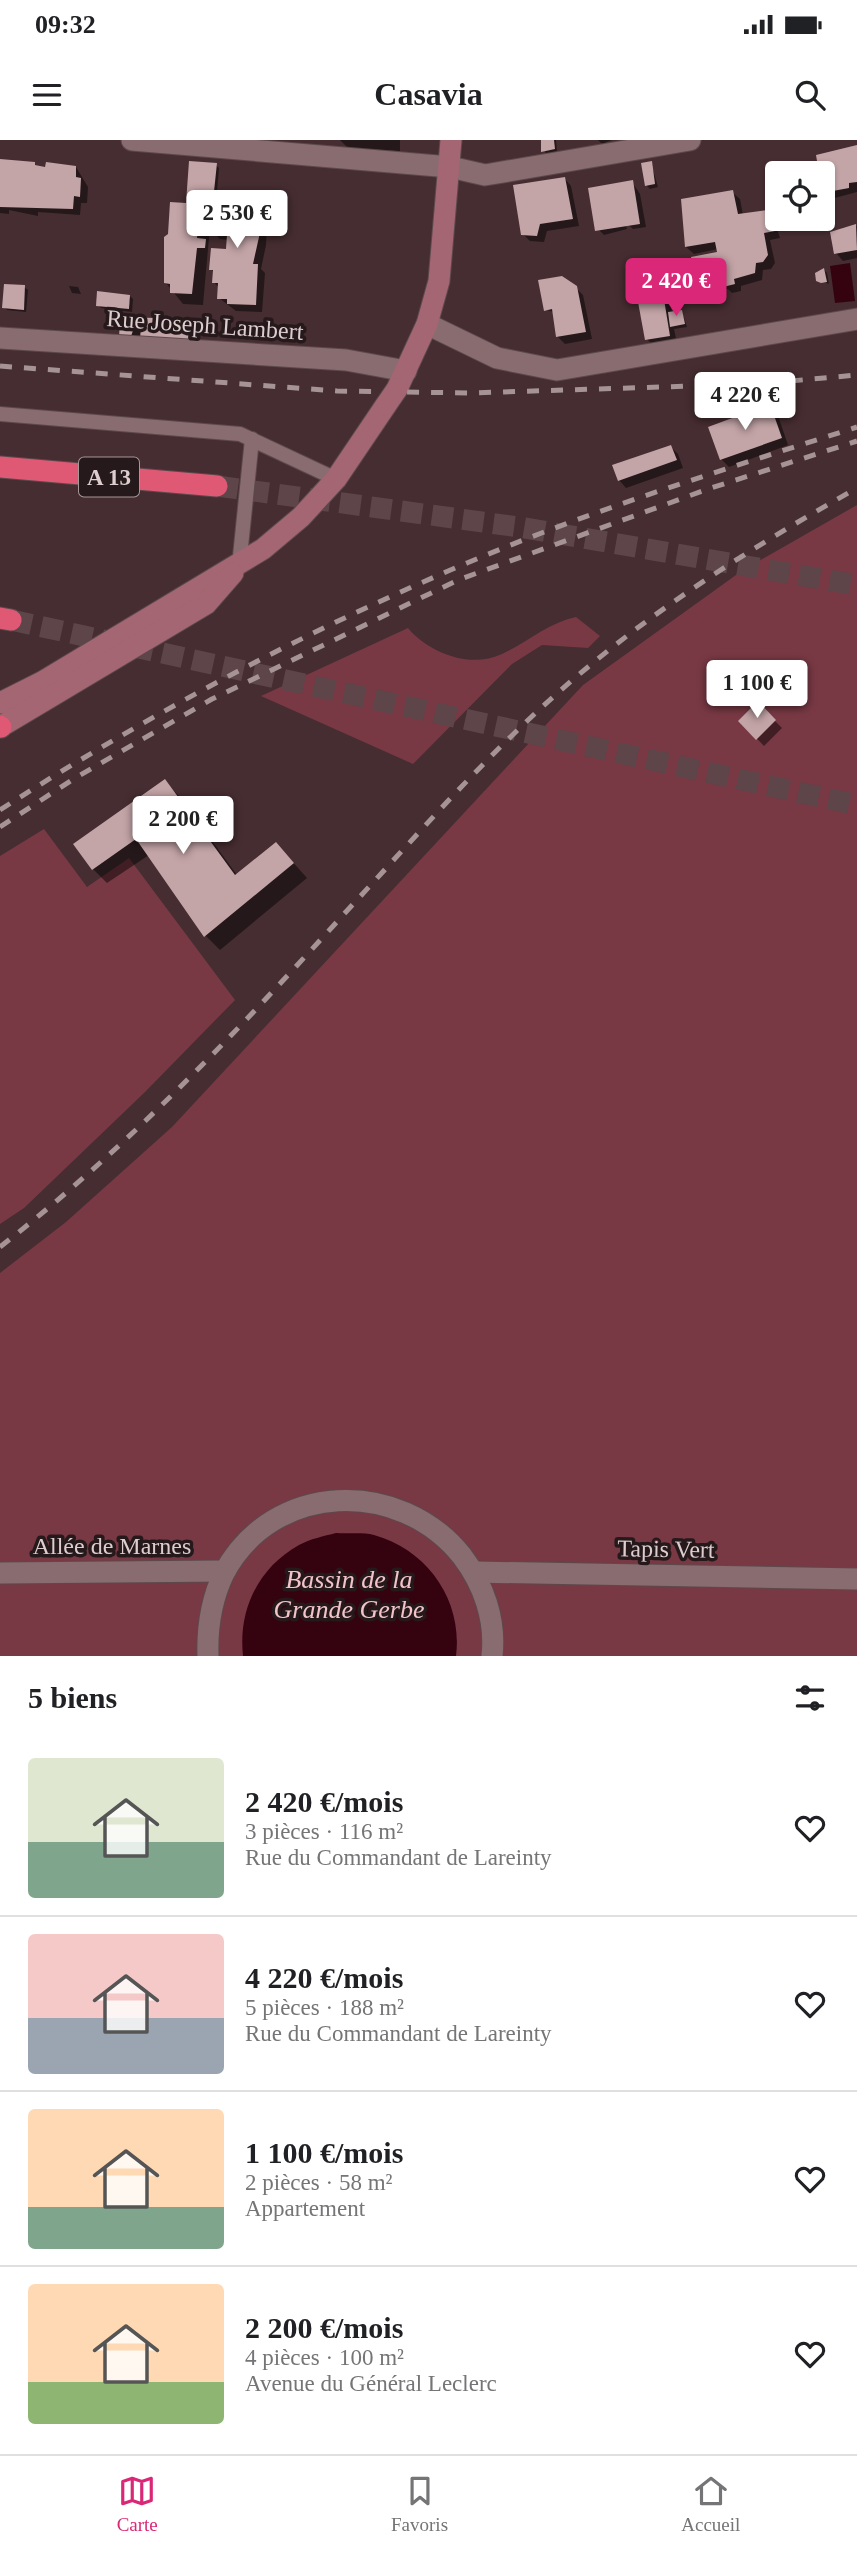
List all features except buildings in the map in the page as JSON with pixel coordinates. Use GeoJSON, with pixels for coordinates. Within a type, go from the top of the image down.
{"type":"FeatureCollection","features":[{"type":"Feature","properties":{"kind":"highway","name":"A 13"},"geometry":{"type":"LineString","coordinates":[[0,467],[217,486]]}},
{"type":"Feature","properties":{"kind":"main road"},"geometry":{"type":"LineString","coordinates":[[0,703],[42,682],[194,589],[239,566],[292,525],[335,479],[366,439],[396,388],[427,324],[439,281],[451,140]]}},
{"type":"Feature","properties":{"kind":"main road"},"geometry":{"type":"LineString","coordinates":[[0,727],[206,604],[239,566]]}},
{"type":"Feature","properties":{"kind":"street"},"geometry":{"type":"LineString","coordinates":[[132,140],[210,143],[450,167],[485,176],[690,140]]}},
{"type":"Feature","properties":{"kind":"street"},"geometry":{"type":"LineString","coordinates":[[427,324],[497,358],[557,370],[857,318]]}},
{"type":"Feature","properties":{"kind":"street","name":"Rue Joseph Lambert"},"geometry":{"type":"LineString","coordinates":[[0,338],[346,360],[396,388]]}},
{"type":"Feature","properties":{"kind":"street"},"geometry":{"type":"LineString","coordinates":[[208,1656],[207,1630],[213,1599],[225,1571],[254,1536],[285,1515],[320,1502],[358,1499],[410,1512],[447,1537],[474,1572],[488,1604],[492,1656]]}},
{"type":"Feature","properties":{"kind":"street","name":"Allée de Marnes"},"geometry":{"type":"LineString","coordinates":[[0,1573],[225,1571]]}},
{"type":"Feature","properties":{"kind":"street","name":"Tapis Vert"},"geometry":{"type":"LineString","coordinates":[[474,1572],[857,1579]]}},
{"type":"Feature","properties":{"kind":"lane"},"geometry":{"type":"LineString","coordinates":[[0,414],[240,434],[335,479]]}},
{"type":"Feature","properties":{"kind":"lane"},"geometry":{"type":"LineString","coordinates":[[239,566],[252,439]]}},
{"type":"Feature","properties":{"kind":"shaded area"},"geometry":{"type":"Polygon","coordinates":[[[857,505],[857,1656],[0,1656],[0,1273],[66,1222],[172,1127],[583,685],[743,570],[857,505]]]}},
{"type":"Feature","properties":{"kind":"shaded area"},"geometry":{"type":"Polygon","coordinates":[[[576,617],[600,636],[588,648],[542,645],[512,664],[413,764],[261,696],[408,628],[427,645],[439,651],[477,660],[502,654],[547,628],[576,617]]]}},
{"type":"Feature","properties":{"kind":"shaded area"},"geometry":{"type":"Polygon","coordinates":[[[44,829],[87,887],[129,858],[235,1000],[145,1092],[24,1208],[0,1224],[0,856],[44,829]]]}},
{"type":"Feature","properties":{"kind":"water"},"geometry":{"type":"Polygon","coordinates":[[[850,263],[855,301],[835,303],[830,266],[850,263]]]}},
{"type":"Feature","properties":{"kind":"water","name":"Bassin de la Grande Gerbe"},"geometry":{"type":"Polygon","coordinates":[[[336,1533],[374,1535],[393,1542],[426,1565],[438,1580],[454,1616],[456,1656],[243,1656],[244,1622],[254,1592],[262,1578],[285,1554],[299,1545],[336,1533]]]}},
{"type":"Feature","properties":{"kind":"tunnel"},"geometry":{"type":"LineString","coordinates":[[217,486],[519,527],[857,585]]}},
{"type":"Feature","properties":{"kind":"tunnel"},"geometry":{"type":"LineString","coordinates":[[11,620],[857,805]]}},
{"type":"Feature","properties":{"kind":"railway"},"geometry":{"type":"LineString","coordinates":[[0,366],[337,391],[468,393],[757,384],[857,375]]}},
{"type":"Feature","properties":{"kind":"railway"},"geometry":{"type":"LineString","coordinates":[[0,810],[113,741],[228,676],[406,589],[515,543],[612,507],[857,427]]}},
{"type":"Feature","properties":{"kind":"railway"},"geometry":{"type":"LineString","coordinates":[[0,827],[75,778],[212,699],[458,580],[708,489],[857,441]]}},
{"type":"Feature","properties":{"kind":"railway"},"geometry":{"type":"LineString","coordinates":[[0,1247],[92,1170],[179,1088],[263,1002],[462,786],[555,695],[685,594],[752,550],[857,488]]}}]}
